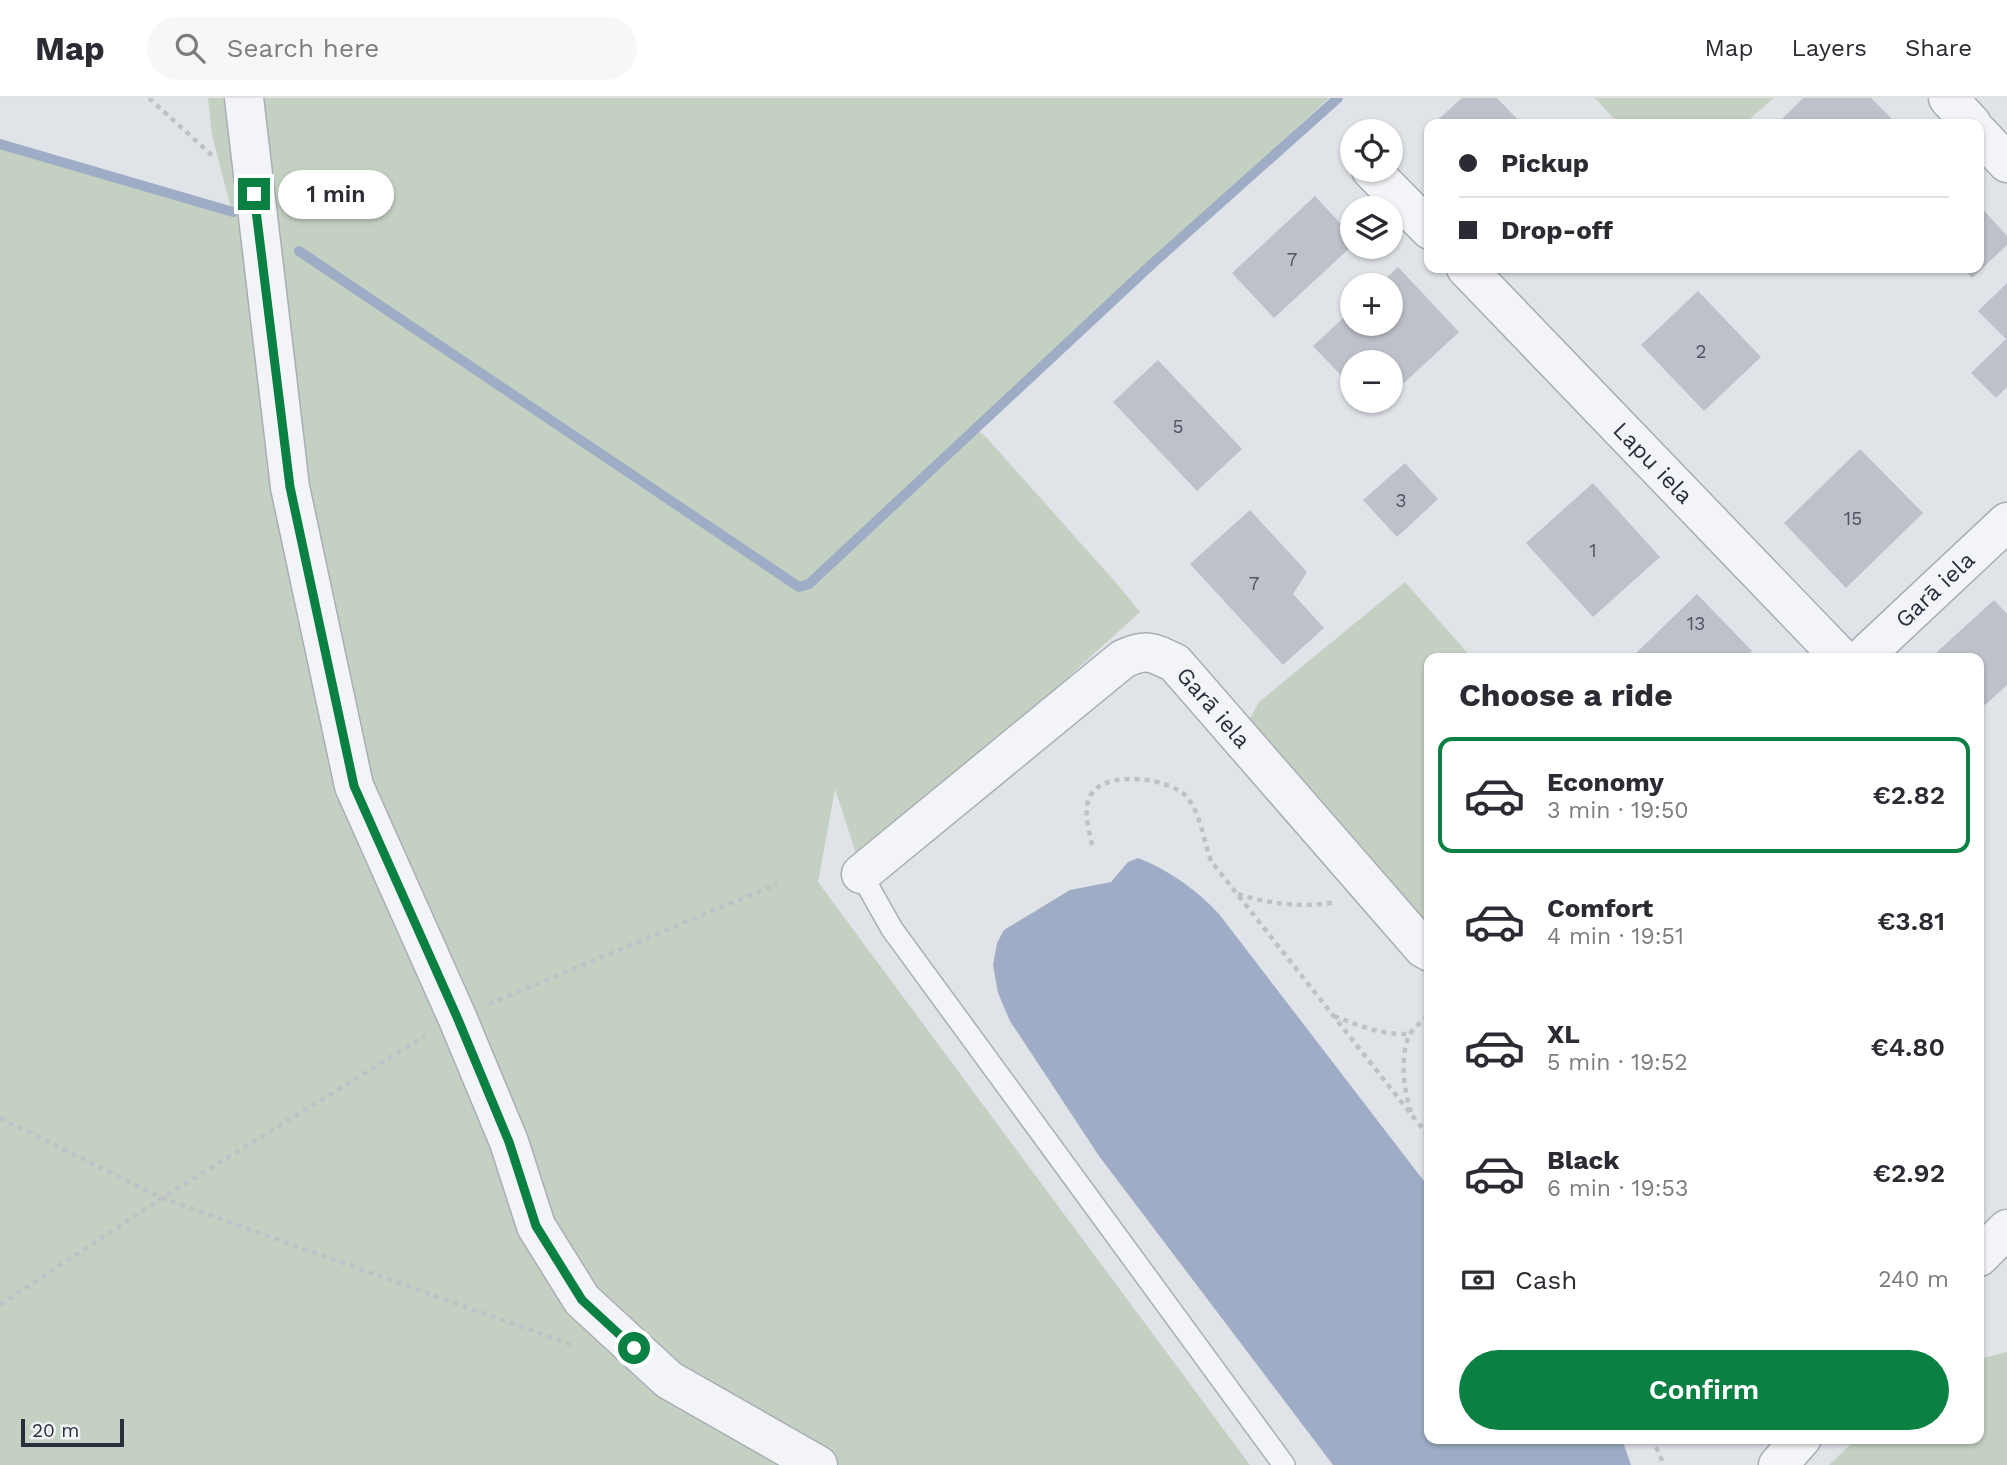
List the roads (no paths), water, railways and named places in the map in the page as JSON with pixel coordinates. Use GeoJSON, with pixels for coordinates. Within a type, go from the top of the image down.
{"type":"FeatureCollection","features":[{"type":"Feature","properties":{"kind":"street"},"geometry":{"type":"LineString","coordinates":[[244,98],[290,487],[354,786],[457,1017],[509,1142],[536,1226],[582,1300],[668,1380],[818,1465]]}},
{"type":"Feature","properties":{"kind":"street"},"geometry":{"type":"LineString","coordinates":[[1948,98],[1967,119]]}},
{"type":"Feature","properties":{"kind":"street"},"geometry":{"type":"LineString","coordinates":[[1984,138],[2007,163]]}},
{"type":"Feature","properties":{"kind":"street"},"geometry":{"type":"LineString","coordinates":[[1383,182],[1424,224]]}},
{"type":"Feature","properties":{"kind":"street","name":"Lapu iela"},"geometry":{"type":"LineString","coordinates":[[1471,273],[1836,653]]}},
{"type":"Feature","properties":{"kind":"street","name":"Garā iela"},"geometry":{"type":"LineString","coordinates":[[1867,653],[2007,522]]}},
{"type":"Feature","properties":{"kind":"street","name":"Garā iela"},"geometry":{"type":"LineString","coordinates":[[861,874],[1123,659],[1140,652],[1156,654],[1175,663],[1424,949]]}},
{"type":"Feature","properties":{"kind":"street"},"geometry":{"type":"LineString","coordinates":[[1984,1252],[2007,1228]]}},
{"type":"Feature","properties":{"kind":"street"},"geometry":{"type":"LineString","coordinates":[[1778,1465],[1797,1444]]}},
{"type":"Feature","properties":{"kind":"lane"},"geometry":{"type":"LineString","coordinates":[[861,874],[892,929],[1284,1465]]}},
{"type":"Feature","properties":{"kind":"water"},"geometry":{"type":"Polygon","coordinates":[[[1138,858],[1161,868],[1201,897],[1219,914],[1424,1181],[1424,1444],[1624,1444],[1631,1465],[1333,1465],[1099,1156],[1010,1021],[998,993],[993,965],[997,943],[1004,930],[1070,890],[1111,882],[1128,862],[1138,858]]]}},
{"type":"Feature","properties":{"kind":"waterway"},"geometry":{"type":"LineString","coordinates":[[299,251],[799,587],[809,584],[1152,264],[1338,98]]}},
{"type":"Feature","properties":{"kind":"waterway"},"geometry":{"type":"LineString","coordinates":[[0,144],[233,212]]}}]}
